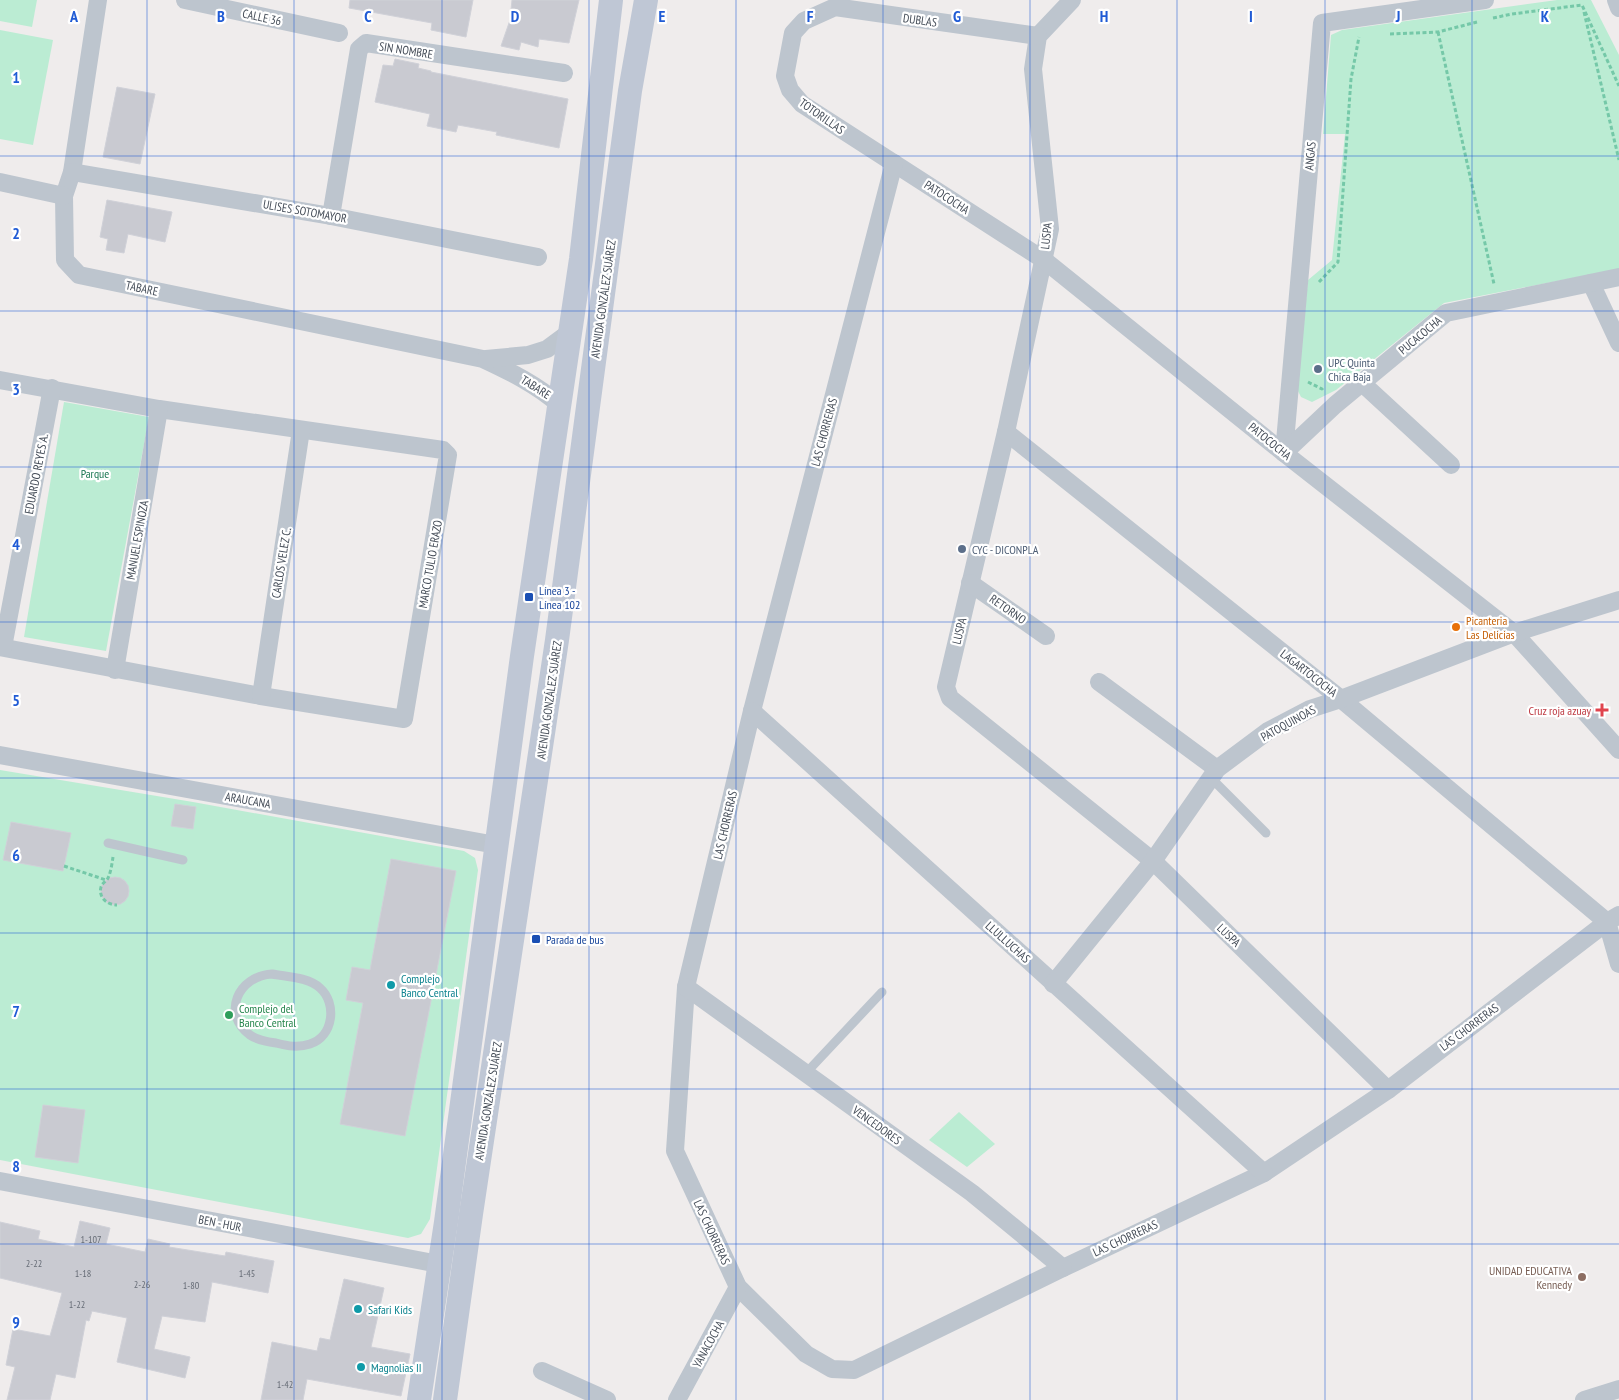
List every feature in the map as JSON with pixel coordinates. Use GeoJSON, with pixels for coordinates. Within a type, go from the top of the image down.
{"type":"FeatureCollection","features":[{"type":"Feature","properties":{"kind":"main road","name":"AVENIDA GONZÁLEZ SUÁREZ"},"geometry":{"type":"LineString","coordinates":[[420,1400],[523,646],[581,259],[611,0]]}},
{"type":"Feature","properties":{"kind":"main road","name":"AVENIDA GONZÁLEZ SUÁREZ"},"geometry":{"type":"LineString","coordinates":[[445,1400],[470,1214],[558,640],[630,92],[646,0]]}},
{"type":"Feature","properties":{"kind":"street","name":"TABARE"},"geometry":{"type":"LineString","coordinates":[[98,0],[72,172],[64,196],[65,260],[79,275],[483,359],[525,379],[560,404]]}},
{"type":"Feature","properties":{"kind":"street","name":"CALLE 36"},"geometry":{"type":"LineString","coordinates":[[185,0],[339,33]]}},
{"type":"Feature","properties":{"kind":"street"},"geometry":{"type":"LineString","coordinates":[[1038,36],[1072,0]]}},
{"type":"Feature","properties":{"kind":"street","name":"ANGAS"},"geometry":{"type":"LineString","coordinates":[[1284,452],[1322,23],[1485,0]]}},
{"type":"Feature","properties":{"kind":"street"},"geometry":{"type":"LineString","coordinates":[[1616,0],[1619,8]]}},
{"type":"Feature","properties":{"kind":"street","name":"DUBLAS"},"geometry":{"type":"LineString","coordinates":[[804,21],[835,7],[1038,36]]}},
{"type":"Feature","properties":{"kind":"street","name":"TOTORILLAS"},"geometry":{"type":"LineString","coordinates":[[804,21],[793,33],[785,76],[790,90],[802,104],[894,164]]}},
{"type":"Feature","properties":{"kind":"street","name":"LUSPA"},"geometry":{"type":"LineString","coordinates":[[1038,36],[1033,69],[1050,230],[1006,432],[946,687],[950,698],[1153,861],[1388,1090]]}},
{"type":"Feature","properties":{"kind":"street","name":"SIN NOMBRE"},"geometry":{"type":"LineString","coordinates":[[331,216],[359,49],[366,43],[564,74]]}},
{"type":"Feature","properties":{"kind":"street","name":"PATOCOCHA"},"geometry":{"type":"LineString","coordinates":[[894,164],[1044,260],[1514,633],[1619,750]]}},
{"type":"Feature","properties":{"kind":"street","name":"LAS CHORRERAS"},"geometry":{"type":"LineString","coordinates":[[894,164],[752,711],[686,987],[675,1151],[738,1287],[806,1354],[832,1369],[854,1370],[1062,1268],[1264,1173],[1388,1090],[1613,918]]}},
{"type":"Feature","properties":{"kind":"street","name":"ULISES SOTOMAYOR"},"geometry":{"type":"LineString","coordinates":[[72,172],[331,216],[538,257]]}},
{"type":"Feature","properties":{"kind":"street"},"geometry":{"type":"LineString","coordinates":[[0,182],[64,196]]}},
{"type":"Feature","properties":{"kind":"street","name":"PUCACOCHA"},"geometry":{"type":"LineString","coordinates":[[1284,452],[1335,405],[1446,314],[1619,277]]}},
{"type":"Feature","properties":{"kind":"street"},"geometry":{"type":"LineString","coordinates":[[1592,283],[1619,344]]}},
{"type":"Feature","properties":{"kind":"street","name":"TABARE"},"geometry":{"type":"LineString","coordinates":[[483,359],[528,354],[547,349],[570,332]]}},
{"type":"Feature","properties":{"kind":"street","name":"MARCO TULIO ERAZO"},"geometry":{"type":"LineString","coordinates":[[0,380],[159,409],[443,450],[448,455],[404,719],[114,670],[1,647]]}},
{"type":"Feature","properties":{"kind":"street"},"geometry":{"type":"LineString","coordinates":[[1362,383],[1451,465]]}},
{"type":"Feature","properties":{"kind":"street","name":"EDUARDO REYES A."},"geometry":{"type":"LineString","coordinates":[[1,647],[52,388]]}},
{"type":"Feature","properties":{"kind":"street","name":"MANUEL ESPINOZA"},"geometry":{"type":"LineString","coordinates":[[114,670],[159,409]]}},
{"type":"Feature","properties":{"kind":"street","name":"CARLOS VELEZ C."},"geometry":{"type":"LineString","coordinates":[[261,696],[301,430]]}},
{"type":"Feature","properties":{"kind":"street","name":"LAGARTOCOCHA"},"geometry":{"type":"LineString","coordinates":[[1006,432],[1613,918]]}},
{"type":"Feature","properties":{"kind":"street","name":"RETORNO"},"geometry":{"type":"LineString","coordinates":[[970,583],[1046,636]]}},
{"type":"Feature","properties":{"kind":"street","name":"PATOQUINOAS"},"geometry":{"type":"LineString","coordinates":[[1053,984],[1153,861],[1214,773],[1268,732],[1310,709],[1514,633],[1619,600]]}},
{"type":"Feature","properties":{"kind":"street"},"geometry":{"type":"LineString","coordinates":[[1100,682],[1214,773]]}},
{"type":"Feature","properties":{"kind":"street","name":"LLULLUCHAS"},"geometry":{"type":"LineString","coordinates":[[752,711],[1264,1173]]}},
{"type":"Feature","properties":{"kind":"street","name":"ARAUCANA"},"geometry":{"type":"LineString","coordinates":[[0,755],[496,845]]}},
{"type":"Feature","properties":{"kind":"street"},"geometry":{"type":"LineString","coordinates":[[1613,918],[1619,964]]}},
{"type":"Feature","properties":{"kind":"street","name":"VENCEDORES"},"geometry":{"type":"LineString","coordinates":[[686,987],[972,1193],[1062,1268]]}},
{"type":"Feature","properties":{"kind":"street","name":"BEN - HUR"},"geometry":{"type":"LineString","coordinates":[[0,1181],[439,1264]]}},
{"type":"Feature","properties":{"kind":"street","name":"YANACOCHA"},"geometry":{"type":"LineString","coordinates":[[677,1400],[738,1287]]}},
{"type":"Feature","properties":{"kind":"street"},"geometry":{"type":"LineString","coordinates":[[542,1370],[607,1400]]}},
{"type":"Feature","properties":{"kind":"street"},"geometry":{"type":"LineString","coordinates":[[1584,1400],[1619,1389]]}},
{"type":"Feature","properties":{"kind":"lane"},"geometry":{"type":"LineString","coordinates":[[1214,773],[1266,834]]}},
{"type":"Feature","properties":{"kind":"lane"},"geometry":{"type":"LineString","coordinates":[[108,843],[183,860]]}},
{"type":"Feature","properties":{"kind":"lane"},"geometry":{"type":"LineString","coordinates":[[262,974],[282,976],[310,982],[319,987],[328,1000],[331,1015],[328,1026],[322,1036],[313,1043],[302,1046],[290,1046],[262,1040],[251,1036],[243,1028],[238,1018],[237,1001],[244,985],[262,974]]}},
{"type":"Feature","properties":{"kind":"lane"},"geometry":{"type":"LineString","coordinates":[[806,1074],[882,992]]}},
{"type":"Feature","properties":{"kind":"path"},"geometry":{"type":"LineString","coordinates":[[1389,34],[1438,32],[1512,14],[1582,2]]}},
{"type":"Feature","properties":{"kind":"path"},"geometry":{"type":"LineString","coordinates":[[1582,2],[1619,86]]}},
{"type":"Feature","properties":{"kind":"path"},"geometry":{"type":"LineString","coordinates":[[1582,2],[1619,160]]}},
{"type":"Feature","properties":{"kind":"path"},"geometry":{"type":"LineString","coordinates":[[1438,32],[1494,284]]}},
{"type":"Feature","properties":{"kind":"path"},"geometry":{"type":"LineString","coordinates":[[1317,284],[1338,262],[1351,79],[1359,36]]}},
{"type":"Feature","properties":{"kind":"path"},"geometry":{"type":"LineString","coordinates":[[1485,286],[1504,282]]}},
{"type":"Feature","properties":{"kind":"path"},"geometry":{"type":"LineString","coordinates":[[1308,382],[1322,389],[1330,383]]}},
{"type":"Feature","properties":{"kind":"path"},"geometry":{"type":"LineString","coordinates":[[113,856],[108,879],[101,887],[102,896],[108,904],[117,905]]}},
{"type":"Feature","properties":{"kind":"path"},"geometry":{"type":"LineString","coordinates":[[64,866],[106,880]]}},
{"type":"Feature","properties":{"kind":"green space"},"geometry":{"type":"Polygon","coordinates":[[[0,0],[37,0],[32,27],[0,21],[0,0]]]}},
{"type":"Feature","properties":{"kind":"green space"},"geometry":{"type":"Polygon","coordinates":[[[1557,0],[1591,0],[1619,55],[1619,269],[1444,303],[1336,390],[1312,402],[1301,397],[1297,389],[1308,280],[1332,260],[1345,134],[1323,134],[1331,35],[1342,30],[1557,0]]]}},
{"type":"Feature","properties":{"kind":"green space"},"geometry":{"type":"Polygon","coordinates":[[[0,30],[53,40],[33,145],[0,139],[0,30]]]}},
{"type":"Feature","properties":{"kind":"green space","name":"Parque"},"geometry":{"type":"Polygon","coordinates":[[[64,402],[149,417],[106,651],[24,637],[64,402]]]}},
{"type":"Feature","properties":{"kind":"green space","name":"Complejo del Banco Central"},"geometry":{"type":"Polygon","coordinates":[[[0,770],[193,802],[464,851],[475,858],[478,870],[430,1219],[421,1234],[408,1238],[0,1160],[0,770]]]}},
{"type":"Feature","properties":{"kind":"green space"},"geometry":{"type":"Polygon","coordinates":[[[959,1112],[995,1144],[967,1167],[929,1140],[959,1112]]]}},
{"type":"Feature","properties":{"kind":"building"},"geometry":{"type":"Polygon","coordinates":[[[350,0],[473,0],[466,37],[431,30],[432,23],[349,8],[350,0]]]}},
{"type":"Feature","properties":{"kind":"building"},"geometry":{"type":"Polygon","coordinates":[[[512,0],[579,0],[569,43],[539,39],[538,47],[521,42],[519,50],[501,46],[510,20],[512,0]]]}},
{"type":"Feature","properties":{"kind":"building"},"geometry":{"type":"Polygon","coordinates":[[[395,59],[419,64],[418,68],[431,72],[568,99],[559,148],[496,135],[497,132],[458,125],[456,132],[427,126],[430,114],[375,102],[383,65],[393,66],[395,59]]]}},
{"type":"Feature","properties":{"kind":"building"},"geometry":{"type":"Polygon","coordinates":[[[117,87],[155,94],[140,164],[103,157],[117,87]]]}},
{"type":"Feature","properties":{"kind":"building"},"geometry":{"type":"Polygon","coordinates":[[[107,200],[172,212],[165,242],[128,234],[124,253],[106,250],[108,239],[100,237],[107,200]]]}},
{"type":"Feature","properties":{"kind":"building"},"geometry":{"type":"Polygon","coordinates":[[[175,804],[196,807],[193,829],[171,826],[175,804]]]}},
{"type":"Feature","properties":{"kind":"building"},"geometry":{"type":"Polygon","coordinates":[[[11,822],[71,833],[63,871],[3,860],[11,822]]]}},
{"type":"Feature","properties":{"kind":"building","name":"Complejo Banco Central"},"geometry":{"type":"Polygon","coordinates":[[[391,859],[456,871],[405,1136],[340,1124],[363,1003],[346,1000],[352,967],[370,970],[391,859]]]}},
{"type":"Feature","properties":{"kind":"building"},"geometry":{"type":"Polygon","coordinates":[[[115,877],[125,881],[129,891],[125,901],[115,905],[105,901],[101,891],[105,881],[115,877]]]}},
{"type":"Feature","properties":{"kind":"building"},"geometry":{"type":"Polygon","coordinates":[[[43,1105],[85,1110],[78,1163],[35,1157],[43,1105]]]}},
{"type":"Feature","properties":{"kind":"building"},"geometry":{"type":"Polygon","coordinates":[[[80,1221],[110,1228],[106,1244],[145,1252],[148,1239],[170,1244],[169,1247],[225,1256],[226,1252],[274,1261],[268,1293],[212,1282],[205,1322],[162,1316],[154,1349],[190,1357],[185,1378],[117,1362],[127,1318],[92,1311],[89,1321],[86,1320],[75,1378],[56,1374],[50,1400],[7,1400],[15,1367],[6,1365],[13,1329],[50,1336],[62,1293],[0,1278],[0,1222],[40,1231],[38,1239],[74,1247],[80,1221]]]}},
{"type":"Feature","properties":{"kind":"building"},"geometry":{"type":"Polygon","coordinates":[[[344,1279],[384,1288],[371,1347],[410,1354],[401,1396],[307,1379],[303,1400],[261,1400],[272,1342],[317,1351],[320,1338],[330,1340],[344,1279]]]}},
{"type":"Feature","properties":{"kind":"place","name":"UPC Quinta Chica Baja"},"geometry":{"type":"Point","coordinates":[1318,369]}},
{"type":"Feature","properties":{"kind":"place","name":"CYC - DICONPLA"},"geometry":{"type":"Point","coordinates":[962,549]}},
{"type":"Feature","properties":{"kind":"place","name":"Línea 3 - Línea 102"},"geometry":{"type":"Point","coordinates":[529,597]}},
{"type":"Feature","properties":{"kind":"place","name":"Picanteria Las Delicias"},"geometry":{"type":"Point","coordinates":[1456,627]}},
{"type":"Feature","properties":{"kind":"place","name":"Cruz roja azuay"},"geometry":{"type":"Point","coordinates":[1602,710]}},
{"type":"Feature","properties":{"kind":"place","name":"Parada de bus"},"geometry":{"type":"Point","coordinates":[536,939]}},
{"type":"Feature","properties":{"kind":"place","name":"Complejo Banco Central"},"geometry":{"type":"Point","coordinates":[391,985]}},
{"type":"Feature","properties":{"kind":"place","name":"Complejo del Banco Central"},"geometry":{"type":"Point","coordinates":[229,1015]}},
{"type":"Feature","properties":{"kind":"place","name":"UNIDAD EDUCATIVA Kennedy"},"geometry":{"type":"Point","coordinates":[1582,1277]}},
{"type":"Feature","properties":{"kind":"place","name":"Safari Kids"},"geometry":{"type":"Point","coordinates":[358,1309]}},
{"type":"Feature","properties":{"kind":"place","name":"Magnolias II"},"geometry":{"type":"Point","coordinates":[361,1367]}}]}
